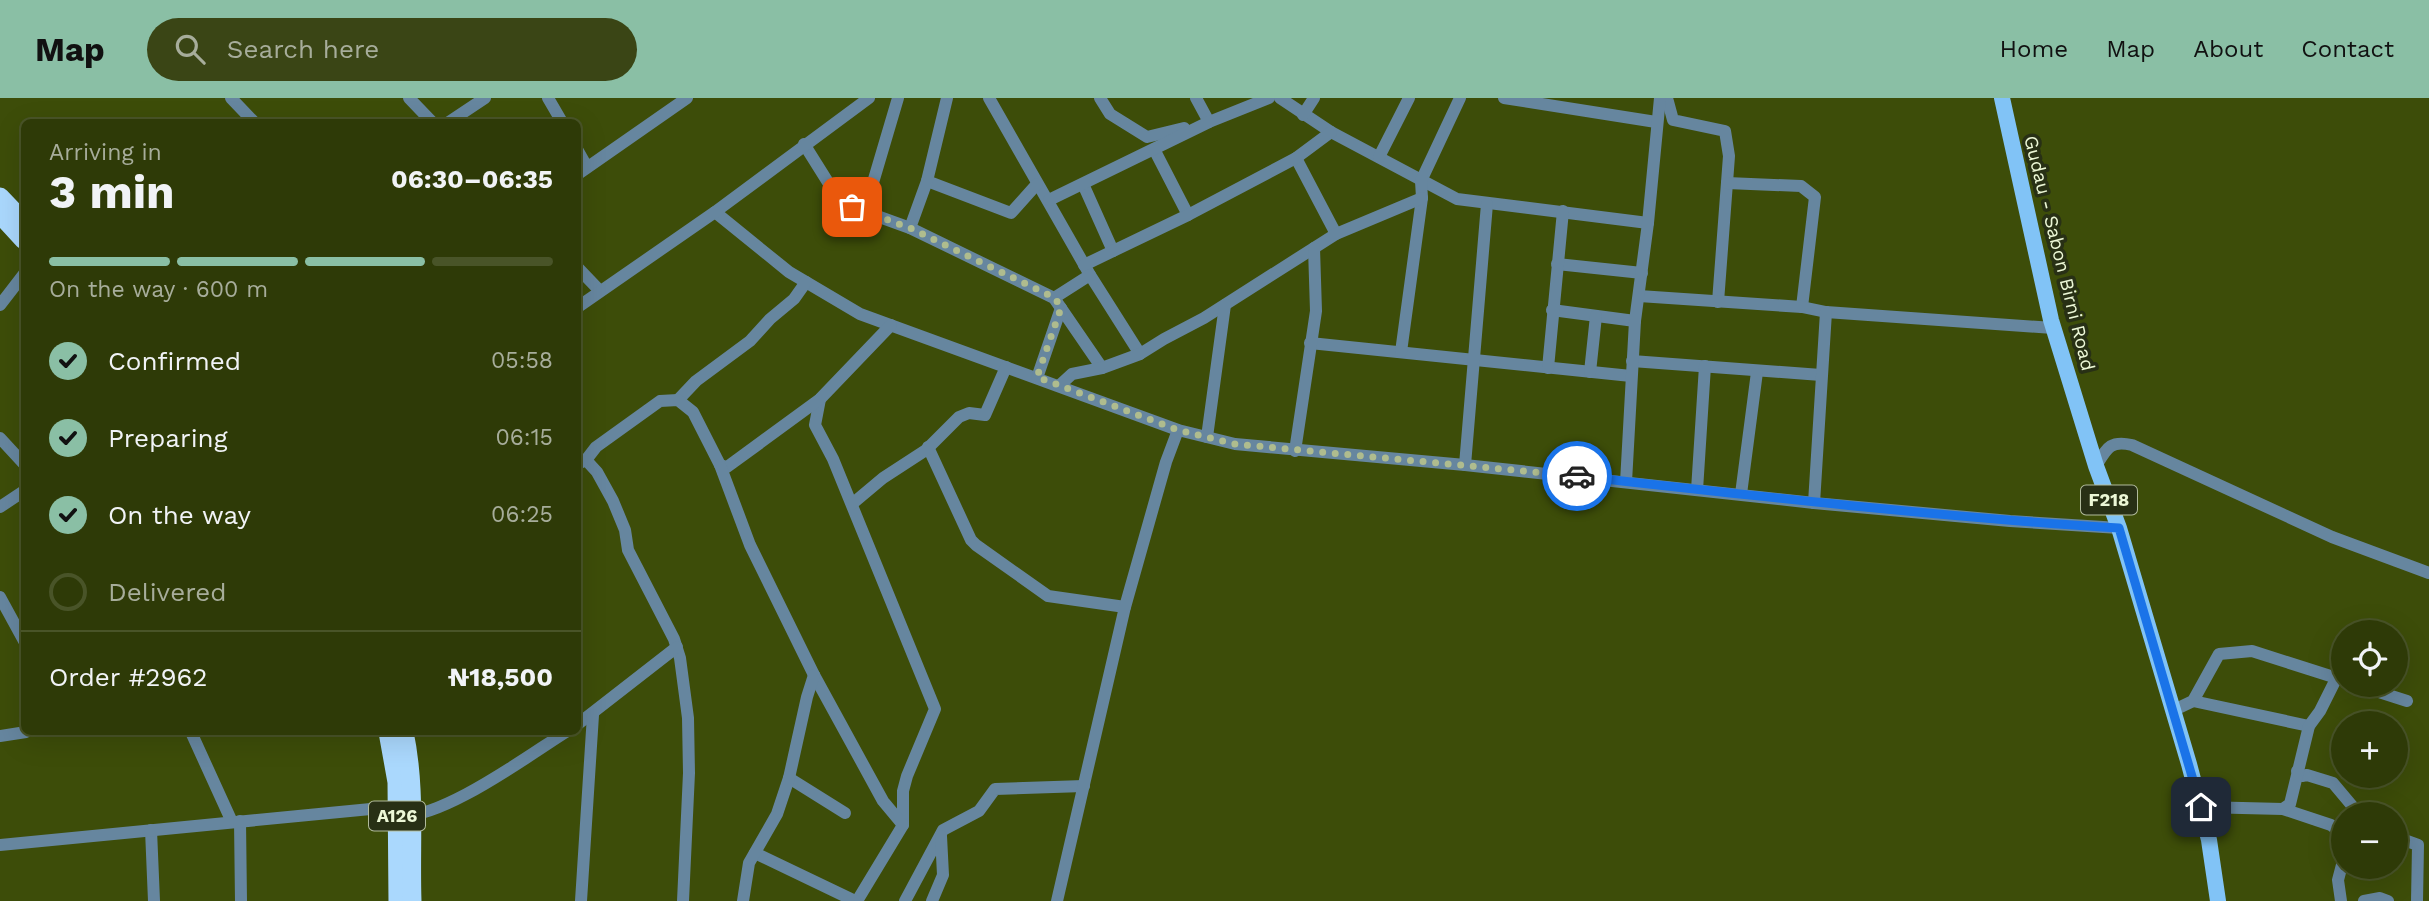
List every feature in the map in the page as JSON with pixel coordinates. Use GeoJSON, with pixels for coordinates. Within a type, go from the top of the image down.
{"type":"FeatureCollection","features":[{"type":"Feature","properties":{"kind":"highway"},"geometry":{"type":"LineString","coordinates":[[0,197],[21,219]]}},
{"type":"Feature","properties":{"kind":"highway"},"geometry":{"type":"LineString","coordinates":[[0,214],[21,237]]}},
{"type":"Feature","properties":{"kind":"highway","name":"A126"},"geometry":{"type":"LineString","coordinates":[[389,735],[405,794]]}},
{"type":"Feature","properties":{"kind":"highway","name":"A126"},"geometry":{"type":"LineString","coordinates":[[398,901],[397,812],[405,794],[404,735]]}},
{"type":"Feature","properties":{"kind":"highway","name":"A126"},"geometry":{"type":"LineString","coordinates":[[397,812],[412,901]]}},
{"type":"Feature","properties":{"kind":"main road","name":"Gudau - Sabon Birni Road"},"geometry":{"type":"LineString","coordinates":[[2002,98],[2053,328],[2096,466],[2119,528],[2201,807],[2214,861],[2218,901]]}},
{"type":"Feature","properties":{"kind":"street"},"geometry":{"type":"LineString","coordinates":[[231,98],[251,119]]}},
{"type":"Feature","properties":{"kind":"street"},"geometry":{"type":"LineString","coordinates":[[409,98],[429,119]]}},
{"type":"Feature","properties":{"kind":"street"},"geometry":{"type":"LineString","coordinates":[[454,119],[485,98]]}},
{"type":"Feature","properties":{"kind":"street"},"geometry":{"type":"LineString","coordinates":[[548,98],[560,119]]}},
{"type":"Feature","properties":{"kind":"street"},"geometry":{"type":"LineString","coordinates":[[582,171],[687,98]]}},
{"type":"Feature","properties":{"kind":"street"},"geometry":{"type":"LineString","coordinates":[[581,305],[715,212],[869,98]]}},
{"type":"Feature","properties":{"kind":"street"},"geometry":{"type":"LineString","coordinates":[[864,213],[898,98]]}},
{"type":"Feature","properties":{"kind":"street"},"geometry":{"type":"LineString","coordinates":[[910,228],[927,181],[947,98]]}},
{"type":"Feature","properties":{"kind":"street"},"geometry":{"type":"LineString","coordinates":[[989,98],[1087,270],[1140,354]]}},
{"type":"Feature","properties":{"kind":"street"},"geometry":{"type":"LineString","coordinates":[[1100,98],[1110,114],[1147,137],[1209,122]]}},
{"type":"Feature","properties":{"kind":"street"},"geometry":{"type":"LineString","coordinates":[[1196,98],[1209,122]]}},
{"type":"Feature","properties":{"kind":"street"},"geometry":{"type":"LineString","coordinates":[[1049,200],[1209,122],[1269,98]]}},
{"type":"Feature","properties":{"kind":"street"},"geometry":{"type":"LineString","coordinates":[[1280,98],[1331,132],[1457,199],[1648,223]]}},
{"type":"Feature","properties":{"kind":"street"},"geometry":{"type":"LineString","coordinates":[[1303,115],[1314,98]]}},
{"type":"Feature","properties":{"kind":"street"},"geometry":{"type":"LineString","coordinates":[[1379,158],[1409,98]]}},
{"type":"Feature","properties":{"kind":"street"},"geometry":{"type":"LineString","coordinates":[[1401,352],[1422,198],[1421,181],[1460,98]]}},
{"type":"Feature","properties":{"kind":"street"},"geometry":{"type":"LineString","coordinates":[[1504,98],[1656,122]]}},
{"type":"Feature","properties":{"kind":"street"},"geometry":{"type":"LineString","coordinates":[[1626,482],[1635,321],[1660,98]]}},
{"type":"Feature","properties":{"kind":"street"},"geometry":{"type":"LineString","coordinates":[[1667,98],[1673,120],[1725,131],[1729,156],[1718,302]]}},
{"type":"Feature","properties":{"kind":"street"},"geometry":{"type":"LineString","coordinates":[[1037,377],[1058,303],[1087,270],[1114,251],[1296,158],[1331,132]]}},
{"type":"Feature","properties":{"kind":"street"},"geometry":{"type":"LineString","coordinates":[[804,144],[841,203],[910,228],[1058,303],[1102,368]]}},
{"type":"Feature","properties":{"kind":"street"},"geometry":{"type":"LineString","coordinates":[[1154,149],[1188,215]]}},
{"type":"Feature","properties":{"kind":"street"},"geometry":{"type":"LineString","coordinates":[[1296,158],[1336,234]]}},
{"type":"Feature","properties":{"kind":"street"},"geometry":{"type":"LineString","coordinates":[[927,181],[1011,212],[1038,184]]}},
{"type":"Feature","properties":{"kind":"street"},"geometry":{"type":"LineString","coordinates":[[1727,183],[1801,186],[1815,197],[1802,307]]}},
{"type":"Feature","properties":{"kind":"street"},"geometry":{"type":"LineString","coordinates":[[1083,184],[1114,251]]}},
{"type":"Feature","properties":{"kind":"street"},"geometry":{"type":"LineString","coordinates":[[1059,385],[1072,374],[1102,368],[1140,354],[1336,234],[1422,198]]}},
{"type":"Feature","properties":{"kind":"street"},"geometry":{"type":"LineString","coordinates":[[1465,465],[1487,204]]}},
{"type":"Feature","properties":{"kind":"street"},"geometry":{"type":"LineString","coordinates":[[1548,368],[1563,211]]}},
{"type":"Feature","properties":{"kind":"street"},"geometry":{"type":"LineString","coordinates":[[715,212],[789,272],[860,314],[1178,430],[1235,444],[1465,465],[2010,522],[2119,528]]}},
{"type":"Feature","properties":{"kind":"street"},"geometry":{"type":"LineString","coordinates":[[1295,451],[1316,310],[1314,248]]}},
{"type":"Feature","properties":{"kind":"street"},"geometry":{"type":"LineString","coordinates":[[1557,264],[1642,273]]}},
{"type":"Feature","properties":{"kind":"street"},"geometry":{"type":"LineString","coordinates":[[581,271],[600,291]]}},
{"type":"Feature","properties":{"kind":"street"},"geometry":{"type":"LineString","coordinates":[[0,305],[21,278]]}},
{"type":"Feature","properties":{"kind":"street"},"geometry":{"type":"LineString","coordinates":[[678,400],[696,381],[750,341],[770,318],[794,299],[806,282]]}},
{"type":"Feature","properties":{"kind":"street"},"geometry":{"type":"LineString","coordinates":[[1639,296],[2053,328]]}},
{"type":"Feature","properties":{"kind":"street"},"geometry":{"type":"LineString","coordinates":[[1207,437],[1224,305]]}},
{"type":"Feature","properties":{"kind":"street"},"geometry":{"type":"LineString","coordinates":[[1552,310],[1635,321]]}},
{"type":"Feature","properties":{"kind":"street"},"geometry":{"type":"LineString","coordinates":[[1814,503],[1826,312]]}},
{"type":"Feature","properties":{"kind":"street"},"geometry":{"type":"LineString","coordinates":[[1590,372],[1596,316]]}},
{"type":"Feature","properties":{"kind":"street"},"geometry":{"type":"LineString","coordinates":[[720,465],[727,467],[820,399],[891,325]]}},
{"type":"Feature","properties":{"kind":"street"},"geometry":{"type":"LineString","coordinates":[[1310,343],[1631,376]]}},
{"type":"Feature","properties":{"kind":"street"},"geometry":{"type":"LineString","coordinates":[[1632,361],[1821,375]]}},
{"type":"Feature","properties":{"kind":"street"},"geometry":{"type":"LineString","coordinates":[[1697,490],[1704,366]]}},
{"type":"Feature","properties":{"kind":"street"},"geometry":{"type":"LineString","coordinates":[[852,504],[883,478],[928,447],[959,417],[969,413],[985,415],[1006,367]]}},
{"type":"Feature","properties":{"kind":"street"},"geometry":{"type":"LineString","coordinates":[[1741,494],[1757,372]]}},
{"type":"Feature","properties":{"kind":"street"},"geometry":{"type":"LineString","coordinates":[[820,399],[815,425],[833,459],[935,709],[907,776],[898,812]]}},
{"type":"Feature","properties":{"kind":"street"},"geometry":{"type":"LineString","coordinates":[[683,901],[689,773],[688,718],[677,648],[628,550],[625,530],[613,501],[597,472],[582,462],[596,447],[660,401],[678,400],[693,412],[720,465],[750,545],[814,675],[898,812],[903,825],[856,901],[755,853]]}},
{"type":"Feature","properties":{"kind":"street"},"geometry":{"type":"LineString","coordinates":[[1057,901],[1125,607],[1166,462],[1178,430]]}},
{"type":"Feature","properties":{"kind":"street"},"geometry":{"type":"LineString","coordinates":[[0,438],[21,461]]}},
{"type":"Feature","properties":{"kind":"street"},"geometry":{"type":"LineString","coordinates":[[2096,466],[2110,446],[2121,442],[2132,444],[2332,537],[2429,573]]}},
{"type":"Feature","properties":{"kind":"street"},"geometry":{"type":"LineString","coordinates":[[928,447],[971,540],[976,545],[1048,596],[1125,607]]}},
{"type":"Feature","properties":{"kind":"street"},"geometry":{"type":"LineString","coordinates":[[0,507],[21,493]]}},
{"type":"Feature","properties":{"kind":"street"},"geometry":{"type":"LineString","coordinates":[[0,597],[5,618],[21,637]]}},
{"type":"Feature","properties":{"kind":"street"},"geometry":{"type":"LineString","coordinates":[[581,722],[677,648]]}},
{"type":"Feature","properties":{"kind":"street"},"geometry":{"type":"LineString","coordinates":[[2193,701],[2218,654],[2252,651],[2331,675]]}},
{"type":"Feature","properties":{"kind":"street"},"geometry":{"type":"LineString","coordinates":[[743,901],[746,874],[777,814],[789,778],[814,675]]}},
{"type":"Feature","properties":{"kind":"street"},"geometry":{"type":"LineString","coordinates":[[2283,810],[2290,804],[2309,726],[2331,692]]}},
{"type":"Feature","properties":{"kind":"street"},"geometry":{"type":"LineString","coordinates":[[2395,697],[2407,701]]}},
{"type":"Feature","properties":{"kind":"street"},"geometry":{"type":"LineString","coordinates":[[2172,710],[2193,701],[2309,726]]}},
{"type":"Feature","properties":{"kind":"street"},"geometry":{"type":"LineString","coordinates":[[580,901],[593,715]]}},
{"type":"Feature","properties":{"kind":"street"},"geometry":{"type":"LineString","coordinates":[[0,736],[21,733]]}},
{"type":"Feature","properties":{"kind":"street"},"geometry":{"type":"LineString","coordinates":[[192,735],[236,822],[241,901]]}},
{"type":"Feature","properties":{"kind":"street"},"geometry":{"type":"LineString","coordinates":[[0,845],[236,822],[397,812],[454,801],[561,735]]}},
{"type":"Feature","properties":{"kind":"street"},"geometry":{"type":"LineString","coordinates":[[2298,771],[2302,776],[2333,783],[2349,802]]}},
{"type":"Feature","properties":{"kind":"street"},"geometry":{"type":"LineString","coordinates":[[789,778],[845,813]]}},
{"type":"Feature","properties":{"kind":"street"},"geometry":{"type":"LineString","coordinates":[[905,901],[943,830],[979,811],[995,789],[1084,786]]}},
{"type":"Feature","properties":{"kind":"street"},"geometry":{"type":"LineString","coordinates":[[397,812],[405,794]]}},
{"type":"Feature","properties":{"kind":"street"},"geometry":{"type":"LineString","coordinates":[[2201,807],[2283,810],[2331,825]]}},
{"type":"Feature","properties":{"kind":"street"},"geometry":{"type":"LineString","coordinates":[[151,830],[154,901]]}},
{"type":"Feature","properties":{"kind":"street"},"geometry":{"type":"LineString","coordinates":[[932,901],[943,875],[941,836]]}},
{"type":"Feature","properties":{"kind":"street"},"geometry":{"type":"LineString","coordinates":[[2408,841],[2418,845],[2417,901]]}},
{"type":"Feature","properties":{"kind":"street"},"geometry":{"type":"LineString","coordinates":[[2338,879],[2341,901]]}},
{"type":"Feature","properties":{"kind":"street"},"geometry":{"type":"LineString","coordinates":[[2364,901],[2380,898],[2388,901]]}},
{"type":"Feature","properties":{"kind":"way so far"},"geometry":{"type":"LineString","coordinates":[[852,207],[910,228],[1055,298],[1061,308],[1037,377],[1178,430],[1235,444],[1295,451],[1577,476]]}},
{"type":"Feature","properties":{"kind":"route"},"geometry":{"type":"LineString","coordinates":[[1577,476],[2010,522],[2119,528],[2201,807]]}}]}
